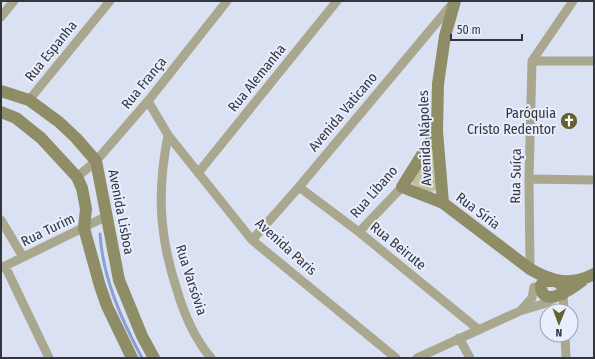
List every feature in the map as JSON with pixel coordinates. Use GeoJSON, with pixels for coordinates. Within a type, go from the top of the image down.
{"type":"FeatureCollection","features":[{"type":"Feature","properties":{"kind":"street"},"geometry":{"type":"LineString","coordinates":[[1,17],[14,1]]}},
{"type":"Feature","properties":{"kind":"street","name":"Rua Espanha"},"geometry":{"type":"LineString","coordinates":[[29,100],[110,1]]}},
{"type":"Feature","properties":{"kind":"street","name":"Rua França"},"geometry":{"type":"LineString","coordinates":[[77,176],[96,161],[148,101],[227,1]]}},
{"type":"Feature","properties":{"kind":"street","name":"Rua Alemanha"},"geometry":{"type":"LineString","coordinates":[[198,173],[337,1]]}},
{"type":"Feature","properties":{"kind":"street","name":"Avenida Nápoles"},"geometry":{"type":"LineString","coordinates":[[443,203],[437,131],[440,66],[445,36],[455,1]]}},
{"type":"Feature","properties":{"kind":"street","name":"Avenida Vaticano"},"geometry":{"type":"LineString","coordinates":[[252,240],[299,187],[455,1]]}},
{"type":"Feature","properties":{"kind":"street"},"geometry":{"type":"LineString","coordinates":[[532,61],[573,1]]}},
{"type":"Feature","properties":{"kind":"street"},"geometry":{"type":"LineString","coordinates":[[532,61],[594,61]]}},
{"type":"Feature","properties":{"kind":"street","name":"Rua Suíça"},"geometry":{"type":"LineString","coordinates":[[530,269],[529,179],[532,61]]}},
{"type":"Feature","properties":{"kind":"street","name":"Avenida Lisboa"},"geometry":{"type":"LineString","coordinates":[[1,91],[29,100],[59,122],[76,138],[96,161],[119,280],[142,336],[154,358]]}},
{"type":"Feature","properties":{"kind":"street","name":"Avenida Paris"},"geometry":{"type":"LineString","coordinates":[[148,101],[168,135],[252,240],[396,358]]}},
{"type":"Feature","properties":{"kind":"street"},"geometry":{"type":"LineString","coordinates":[[1,112],[16,118],[41,138],[77,176],[82,188],[86,209],[84,228],[107,306],[132,358]]}},
{"type":"Feature","properties":{"kind":"street","name":"Rua Líbano"},"geometry":{"type":"LineString","coordinates":[[359,232],[402,187],[437,131]]}},
{"type":"Feature","properties":{"kind":"street","name":"Rua Varsóvia"},"geometry":{"type":"LineString","coordinates":[[168,135],[161,183],[164,244],[168,263],[183,310],[210,358]]}},
{"type":"Feature","properties":{"kind":"street"},"geometry":{"type":"LineString","coordinates":[[529,179],[594,180]]}},
{"type":"Feature","properties":{"kind":"street","name":"Rua Beirute"},"geometry":{"type":"LineString","coordinates":[[299,187],[359,232],[478,330]]}},
{"type":"Feature","properties":{"kind":"street","name":"Rua Síria"},"geometry":{"type":"LineString","coordinates":[[402,187],[443,203],[530,269]]}},
{"type":"Feature","properties":{"kind":"street","name":"Rua Turim"},"geometry":{"type":"LineString","coordinates":[[3,267],[107,216]]}},
{"type":"Feature","properties":{"kind":"street"},"geometry":{"type":"LineString","coordinates":[[1,220],[23,257]]}},
{"type":"Feature","properties":{"kind":"street"},"geometry":{"type":"LineString","coordinates":[[3,267],[49,358]]}},
{"type":"Feature","properties":{"kind":"street"},"geometry":{"type":"LineString","coordinates":[[530,269],[556,281],[564,287],[564,303]]}},
{"type":"Feature","properties":{"kind":"street"},"geometry":{"type":"LineString","coordinates":[[520,311],[529,304],[534,287],[530,269]]}},
{"type":"Feature","properties":{"kind":"street"},"geometry":{"type":"LineString","coordinates":[[548,296],[542,291],[542,284],[546,281],[568,282],[589,277]]}},
{"type":"Feature","properties":{"kind":"street"},"geometry":{"type":"LineString","coordinates":[[417,358],[520,311],[543,304],[563,294],[589,277]]}},
{"type":"Feature","properties":{"kind":"street"},"geometry":{"type":"LineString","coordinates":[[534,287],[548,296],[558,296],[563,294]]}},
{"type":"Feature","properties":{"kind":"street"},"geometry":{"type":"LineString","coordinates":[[459,338],[470,358]]}},
{"type":"Feature","properties":{"kind":"street"},"geometry":{"type":"LineString","coordinates":[[565,343],[566,358]]}},
{"type":"Feature","properties":{"kind":"green space"},"geometry":{"type":"Polygon","coordinates":[[[436,145],[437,188],[435,191],[429,192],[413,184],[412,178],[436,145]]]}},
{"type":"Feature","properties":{"kind":"waterway"},"geometry":{"type":"LineString","coordinates":[[100,234],[105,266],[114,298],[142,358]]}},
{"type":"Feature","properties":{"kind":"place","name":"Paróquia Cristo Redentor"},"geometry":{"type":"Point","coordinates":[569,121]}}]}
